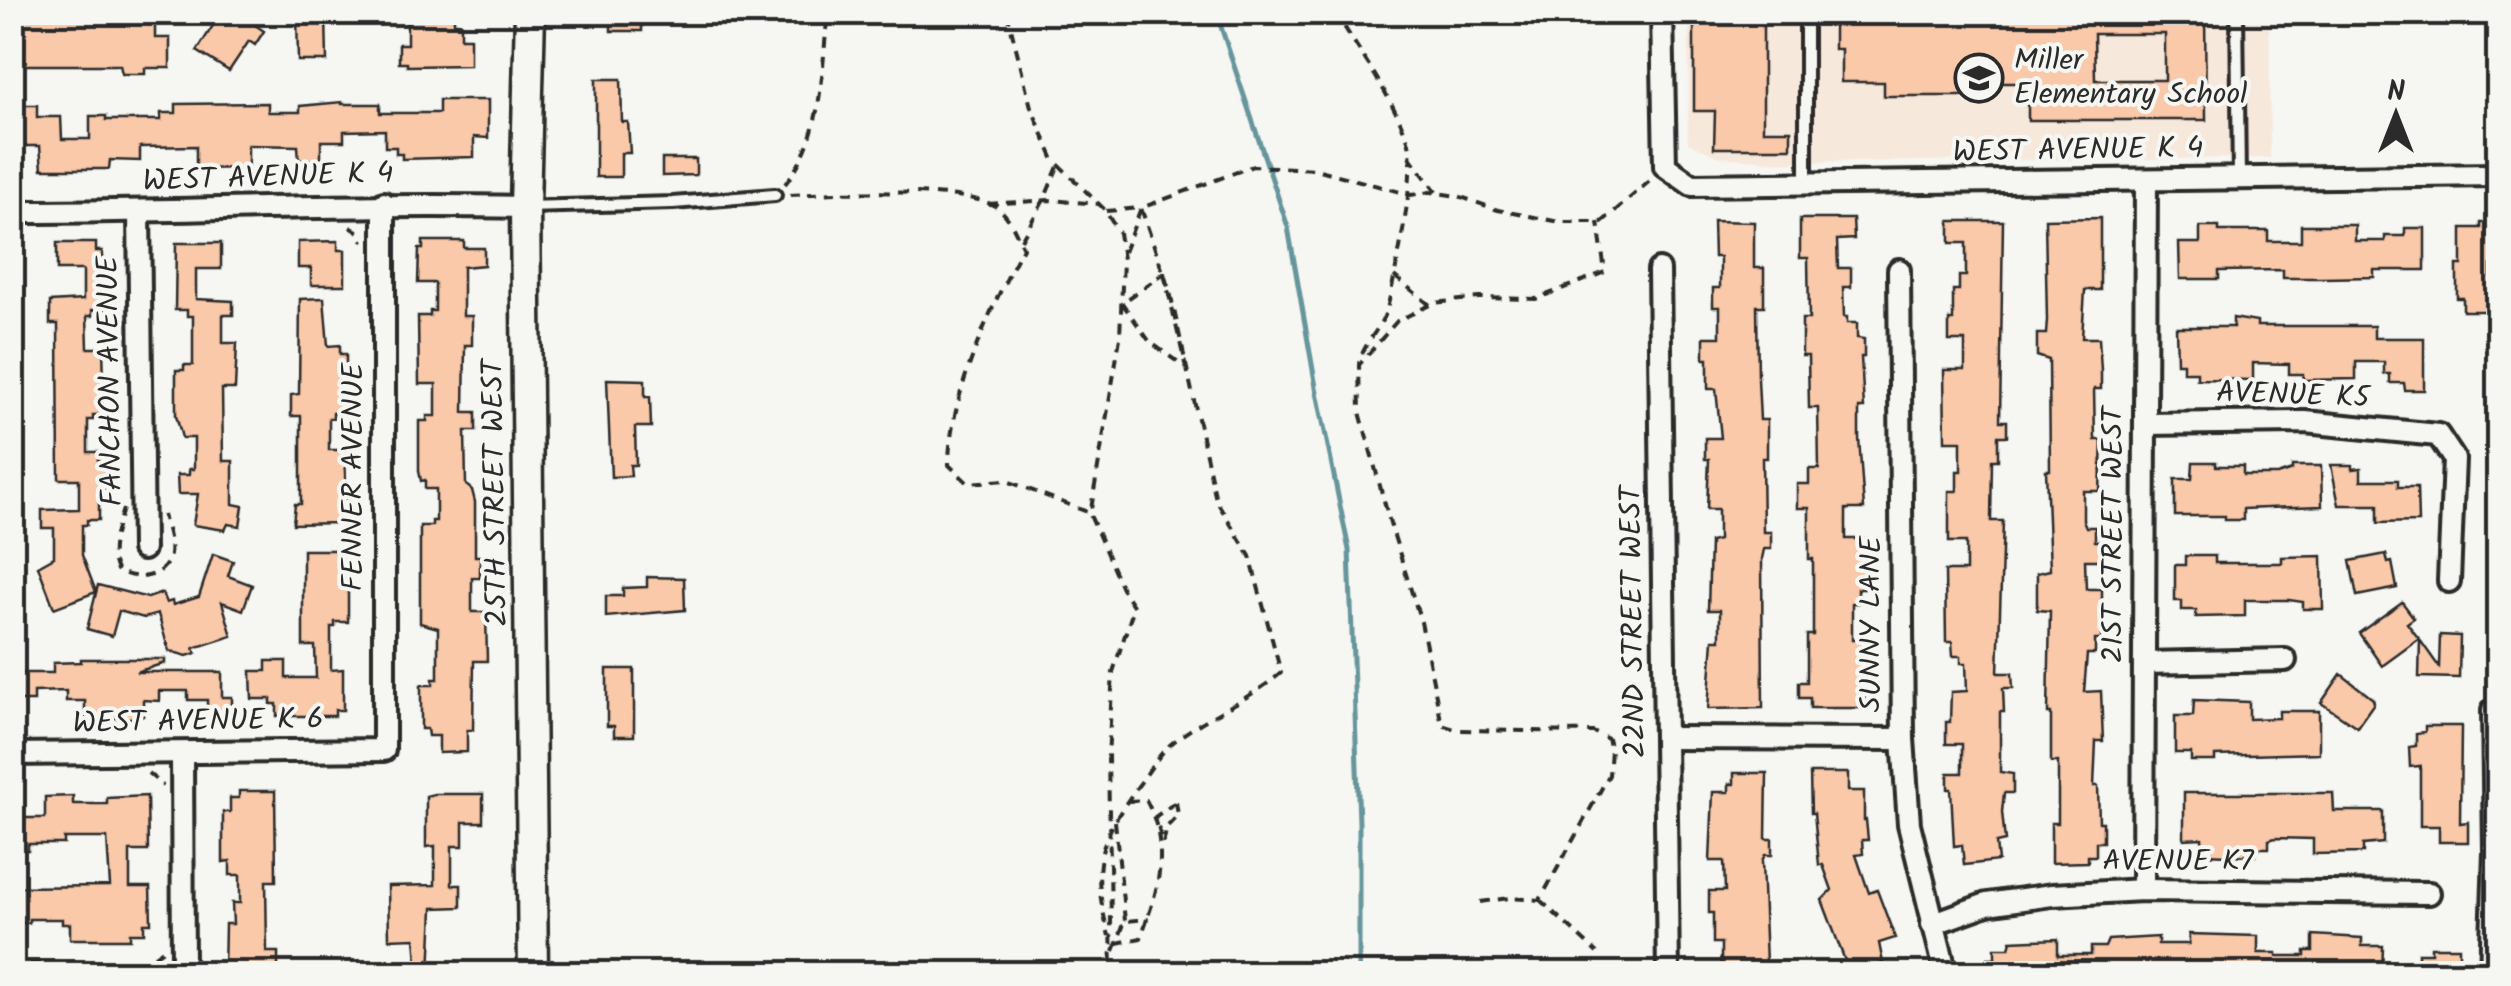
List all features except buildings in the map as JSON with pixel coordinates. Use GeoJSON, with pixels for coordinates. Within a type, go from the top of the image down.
{"type":"FeatureCollection","features":[{"type":"Feature","properties":{"kind":"street","name":"25TH STREET WEST"},"geometry":{"type":"LineString","coordinates":[[530,12],[525,207],[534,974]]}},
{"type":"Feature","properties":{"kind":"street"},"geometry":{"type":"LineString","coordinates":[[1662,12],[1665,166]]}},
{"type":"Feature","properties":{"kind":"street","name":"WEST AVENUE K 4"},"geometry":{"type":"LineString","coordinates":[[1665,166],[1692,185],[2498,175]]}},
{"type":"Feature","properties":{"kind":"street","name":"21ST STREET WEST"},"geometry":{"type":"LineString","coordinates":[[2143,890],[2146,180]]}},
{"type":"Feature","properties":{"kind":"street","name":"WEST AVENUE K 4"},"geometry":{"type":"LineString","coordinates":[[12,212],[384,204],[525,207]]}},
{"type":"Feature","properties":{"kind":"street","name":"FENNER AVENUE"},"geometry":{"type":"LineString","coordinates":[[384,204],[384,750]]}},
{"type":"Feature","properties":{"kind":"street","name":"FANCHON AVENUE"},"geometry":{"type":"LineString","coordinates":[[139,212],[143,548]]}},
{"type":"Feature","properties":{"kind":"street","name":"22ND STREET WEST"},"geometry":{"type":"LineString","coordinates":[[1659,270],[1668,974]]}},
{"type":"Feature","properties":{"kind":"street","name":"SUNNY LANE"},"geometry":{"type":"LineString","coordinates":[[1899,270],[1903,739],[1909,824],[1946,974]]}},
{"type":"Feature","properties":{"kind":"street","name":"AVENUE K5"},"geometry":{"type":"LineString","coordinates":[[2145,424],[2305,422],[2438,435],[2454,459],[2449,580]]}},
{"type":"Feature","properties":{"kind":"street"},"geometry":{"type":"LineString","coordinates":[[2144,663],[2285,660]]}},
{"type":"Feature","properties":{"kind":"street"},"geometry":{"type":"LineString","coordinates":[[2492,974],[2493,710]]}},
{"type":"Feature","properties":{"kind":"street"},"geometry":{"type":"LineString","coordinates":[[1666,738],[1903,739]]}},
{"type":"Feature","properties":{"kind":"street","name":"WEST AVENUE K 6"},"geometry":{"type":"LineString","coordinates":[[12,754],[384,750]]}},
{"type":"Feature","properties":{"kind":"street"},"geometry":{"type":"LineString","coordinates":[[182,752],[183,974]]}},
{"type":"Feature","properties":{"kind":"street","name":"AVENUE K7"},"geometry":{"type":"LineString","coordinates":[[1932,924],[1988,904],[2052,894],[2143,890],[2429,893]]}},
{"type":"Feature","properties":{"kind":"lane"},"geometry":{"type":"LineString","coordinates":[[1806,12],[1806,184]]}},
{"type":"Feature","properties":{"kind":"lane"},"geometry":{"type":"LineString","coordinates":[[2237,12],[2239,179]]}},
{"type":"Feature","properties":{"kind":"lane"},"geometry":{"type":"LineString","coordinates":[[525,207],[776,195]]}},
{"type":"Feature","properties":{"kind":"path"},"geometry":{"type":"LineString","coordinates":[[776,195],[802,164],[815,126],[828,12]]}},
{"type":"Feature","properties":{"kind":"path"},"geometry":{"type":"LineString","coordinates":[[1007,12],[1031,107],[1059,164],[1106,212],[1118,233],[1123,256],[1120,338],[1090,513],[1122,589],[1134,606],[1112,672],[1108,757],[1112,974]]}},
{"type":"Feature","properties":{"kind":"path"},"geometry":{"type":"LineString","coordinates":[[1335,12],[1378,80],[1410,144],[1407,194],[1394,276],[1385,314],[1361,353],[1360,412],[1421,622],[1442,725],[1458,730],[1593,732],[1608,739],[1611,750],[1609,775],[1540,900]]}},
{"type":"Feature","properties":{"kind":"path"},"geometry":{"type":"LineString","coordinates":[[1409,156],[1436,192]]}},
{"type":"Feature","properties":{"kind":"path"},"geometry":{"type":"LineString","coordinates":[[1020,241],[1059,164]]}},
{"type":"Feature","properties":{"kind":"path"},"geometry":{"type":"LineString","coordinates":[[1106,212],[1140,208],[1252,166],[1316,169],[1407,194],[1436,192],[1545,219],[1598,222],[1665,166]]}},
{"type":"Feature","properties":{"kind":"path"},"geometry":{"type":"LineString","coordinates":[[776,195],[905,193],[953,196],[996,206],[1010,222],[1023,248],[996,296],[960,398],[948,437],[948,466],[968,483],[1005,480],[1090,513]]}},
{"type":"Feature","properties":{"kind":"path"},"geometry":{"type":"LineString","coordinates":[[988,204],[1044,200],[1099,204]]}},
{"type":"Feature","properties":{"kind":"path"},"geometry":{"type":"LineString","coordinates":[[1123,256],[1140,208]]}},
{"type":"Feature","properties":{"kind":"path"},"geometry":{"type":"LineString","coordinates":[[1114,944],[1099,896],[1102,842],[1168,746],[1204,721],[1256,694],[1281,674],[1250,556],[1216,500],[1164,273],[1140,208]]}},
{"type":"Feature","properties":{"kind":"path"},"geometry":{"type":"LineString","coordinates":[[1359,365],[1397,321],[1430,305],[1479,298],[1536,299],[1606,272],[1598,222]]}},
{"type":"Feature","properties":{"kind":"path"},"geometry":{"type":"LineString","coordinates":[[343,227],[359,232],[364,246]]}},
{"type":"Feature","properties":{"kind":"path"},"geometry":{"type":"LineString","coordinates":[[1122,303],[1164,273]]}},
{"type":"Feature","properties":{"kind":"path"},"geometry":{"type":"LineString","coordinates":[[1394,276],[1430,305]]}},
{"type":"Feature","properties":{"kind":"path"},"geometry":{"type":"LineString","coordinates":[[1122,303],[1150,342],[1186,368]]}},
{"type":"Feature","properties":{"kind":"path"},"geometry":{"type":"LineString","coordinates":[[124,500],[112,550],[117,570],[125,575],[144,578],[165,565],[170,552],[163,517]]}},
{"type":"Feature","properties":{"kind":"path"},"geometry":{"type":"LineString","coordinates":[[145,771],[164,790]]}},
{"type":"Feature","properties":{"kind":"path"},"geometry":{"type":"LineString","coordinates":[[1128,801],[1146,800],[1164,844],[1167,827],[1178,815],[1176,802],[1155,817]]}},
{"type":"Feature","properties":{"kind":"path"},"geometry":{"type":"LineString","coordinates":[[1114,944],[1140,938],[1147,918],[1162,868],[1155,817]]}},
{"type":"Feature","properties":{"kind":"path"},"geometry":{"type":"LineString","coordinates":[[1114,944],[1125,921],[1115,821]]}},
{"type":"Feature","properties":{"kind":"path"},"geometry":{"type":"LineString","coordinates":[[1480,902],[1509,898],[1540,900],[1597,952]]}},
{"type":"Feature","properties":{"kind":"path"},"geometry":{"type":"LineString","coordinates":[[1125,921],[1147,918]]}},
{"type":"Feature","properties":{"kind":"path"},"geometry":{"type":"LineString","coordinates":[[12,963],[146,962],[159,955],[166,944]]}},
{"type":"Feature","properties":{"kind":"shaded area","name":"Miller Elementary School"},"geometry":{"type":"Polygon","coordinates":[[[1689,13],[2269,13],[2270,158],[1786,162],[1720,157],[1688,143],[1689,13]]]}},
{"type":"Feature","properties":{"kind":"waterway"},"geometry":{"type":"LineString","coordinates":[[1216,12],[1288,227],[1349,550],[1359,823],[1359,974]]}},
{"type":"Feature","properties":{"kind":"place","name":"Miller Elementary School"},"geometry":{"type":"Point","coordinates":[1979,78]}}]}
